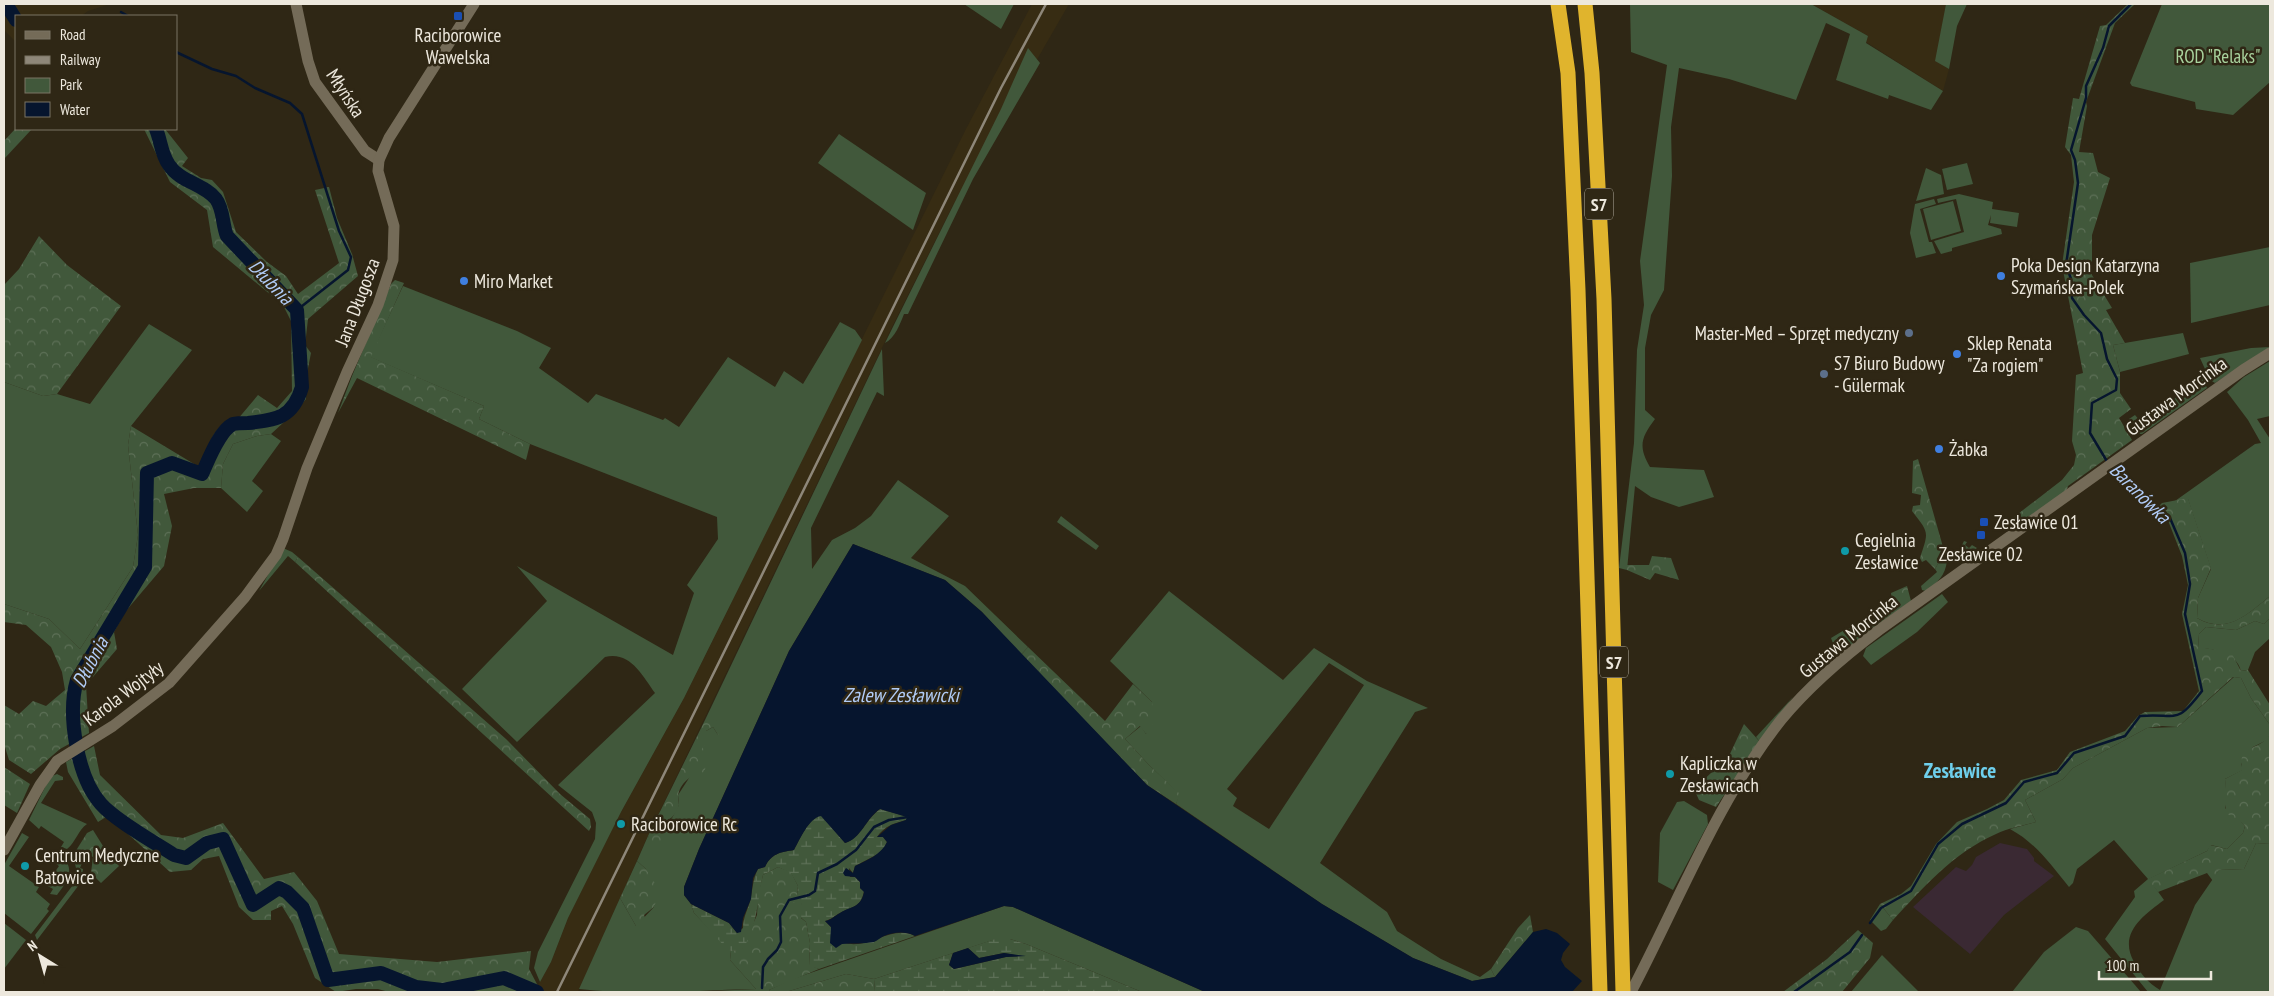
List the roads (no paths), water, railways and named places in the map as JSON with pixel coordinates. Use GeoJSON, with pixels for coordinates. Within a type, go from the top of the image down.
{"type":"FeatureCollection","features":[{"type":"Feature","properties":{"kind":"highway","name":"S7"},"geometry":{"type":"LineString","coordinates":[[1558,4],[1568,73],[1578,290],[1600,992]]}},
{"type":"Feature","properties":{"kind":"highway","name":"S7"},"geometry":{"type":"LineString","coordinates":[[1585,4],[1592,73],[1604,299],[1623,992]]}},
{"type":"Feature","properties":{"kind":"street","name":"Młyńska"},"geometry":{"type":"LineString","coordinates":[[296,4],[308,62],[315,82],[365,151],[379,160]]}},
{"type":"Feature","properties":{"kind":"street"},"geometry":{"type":"LineString","coordinates":[[379,160],[390,138],[474,4]]}},
{"type":"Feature","properties":{"kind":"street","name":"Jana Długosza"},"geometry":{"type":"LineString","coordinates":[[283,539],[307,468],[347,372],[378,305],[393,260],[394,226],[378,177],[379,160]]}},
{"type":"Feature","properties":{"kind":"street","name":"Gustawa Morcinka"},"geometry":{"type":"LineString","coordinates":[[1632,992],[1719,816],[1738,784],[1757,753],[1794,706],[1824,675],[1879,630],[2243,370],[2270,353]]}},
{"type":"Feature","properties":{"kind":"street","name":"Karola Wojtyły"},"geometry":{"type":"LineString","coordinates":[[4,850],[46,774],[65,754],[144,704],[169,683],[193,658],[268,568],[283,539]]}},
{"type":"Feature","properties":{"kind":"water","name":"Zalew Zesławicki"},"geometry":{"type":"Polygon","coordinates":[[[853,544],[945,580],[982,612],[1147,785],[1322,904],[1413,958],[1472,981],[1495,977],[1533,932],[1546,929],[1557,933],[1570,944],[1563,953],[1561,960],[1565,967],[1582,981],[1572,992],[1205,992],[1013,907],[1004,906],[915,936],[907,933],[896,933],[884,936],[874,942],[842,944],[836,948],[830,943],[831,927],[825,921],[858,904],[864,892],[860,888],[860,882],[855,877],[845,876],[843,873],[846,868],[853,873],[855,866],[878,854],[887,842],[883,837],[877,837],[891,825],[906,820],[907,817],[880,809],[851,841],[845,843],[821,816],[813,821],[805,830],[794,850],[776,854],[765,867],[758,869],[753,878],[751,899],[743,918],[741,932],[737,933],[729,923],[691,904],[684,895],[684,887],[699,849],[789,651],[853,544]]]}},
{"type":"Feature","properties":{"kind":"water"},"geometry":{"type":"Polygon","coordinates":[[[968,948],[979,958],[1004,953],[1026,956],[1006,957],[954,969],[949,965],[953,953],[968,948]]]}},
{"type":"Feature","properties":{"kind":"waterway","name":"Dłubnia"},"geometry":{"type":"LineString","coordinates":[[6,4],[15,18]]}},
{"type":"Feature","properties":{"kind":"waterway","name":"Baranówka"},"geometry":{"type":"LineString","coordinates":[[2108,463],[2090,433],[2092,403],[2116,390],[2117,379],[2107,359],[2101,333],[2084,315],[2072,298],[2071,279],[2066,265],[2078,183],[2075,160],[2071,150],[2086,98],[2086,86],[2103,48],[2109,26],[2131,4]]}},
{"type":"Feature","properties":{"kind":"waterway"},"geometry":{"type":"LineString","coordinates":[[121,12],[126,15]]}},
{"type":"Feature","properties":{"kind":"waterway"},"geometry":{"type":"LineString","coordinates":[[178,53],[212,69],[236,76],[255,88],[290,103],[302,114],[339,231],[351,257],[348,270],[297,310]]}},
{"type":"Feature","properties":{"kind":"waterway","name":"Dłubnia"},"geometry":{"type":"LineString","coordinates":[[156,130],[164,156],[169,165],[179,175],[205,190],[216,199],[219,203],[227,236],[297,310],[302,387],[294,405],[282,416],[267,420],[233,424],[228,428],[214,447],[202,474],[172,463],[147,473],[145,567],[77,680],[74,694],[73,710],[76,745],[86,778],[93,792],[108,811],[174,855],[186,858],[207,843],[223,839],[253,905],[279,888],[287,892],[303,908],[328,980],[381,973],[416,987],[442,990],[504,978],[537,992]]}},
{"type":"Feature","properties":{"kind":"waterway","name":"Baranówka"},"geometry":{"type":"LineString","coordinates":[[1870,923],[1881,908],[1911,891],[1938,844],[1962,824],[2006,803],[2024,782],[2057,773],[2074,753],[2125,736],[2140,716],[2176,716],[2181,714],[2202,691],[2185,614],[2190,584],[2185,553],[2170,518],[2111,467]]}},
{"type":"Feature","properties":{"kind":"waterway"},"geometry":{"type":"LineString","coordinates":[[762,988],[763,967],[781,942],[780,916],[789,900],[809,895],[815,891],[818,873],[837,864],[856,850],[874,827],[889,820],[908,817]]}},
{"type":"Feature","properties":{"kind":"waterway","name":"Baranówka"},"geometry":{"type":"LineString","coordinates":[[1794,992],[1850,952],[1862,935]]}},
{"type":"Feature","properties":{"kind":"railway"},"geometry":{"type":"LineString","coordinates":[[557,992],[1001,88],[1046,4]]}},
{"type":"Feature","properties":{"kind":"place","name":"Raciborowice Wawelska"},"geometry":{"type":"Point","coordinates":[458,16]}},
{"type":"Feature","properties":{"kind":"place","name":"Poka Design Katarzyna Szymańska-Polek"},"geometry":{"type":"Point","coordinates":[2001,276]}},
{"type":"Feature","properties":{"kind":"place","name":"Miro Market"},"geometry":{"type":"Point","coordinates":[464,281]}},
{"type":"Feature","properties":{"kind":"place","name":"Master-Med – Sprzęt medyczny"},"geometry":{"type":"Point","coordinates":[1909,333]}},
{"type":"Feature","properties":{"kind":"place","name":"Sklep Renata \"Za rogiem\""},"geometry":{"type":"Point","coordinates":[1957,354]}},
{"type":"Feature","properties":{"kind":"place","name":"S7 Biuro Budowy - Gülermak"},"geometry":{"type":"Point","coordinates":[1824,374]}},
{"type":"Feature","properties":{"kind":"place","name":"Żabka"},"geometry":{"type":"Point","coordinates":[1939,449]}},
{"type":"Feature","properties":{"kind":"place","name":"Zesławice 01"},"geometry":{"type":"Point","coordinates":[1984,522]}},
{"type":"Feature","properties":{"kind":"place","name":"Zesławice 02"},"geometry":{"type":"Point","coordinates":[1981,535]}},
{"type":"Feature","properties":{"kind":"place","name":"Cegielnia Zesławice"},"geometry":{"type":"Point","coordinates":[1845,551]}},
{"type":"Feature","properties":{"kind":"place","name":"Kapliczka w Zesławicach"},"geometry":{"type":"Point","coordinates":[1670,774]}},
{"type":"Feature","properties":{"kind":"place","name":"Raciborowice Rc"},"geometry":{"type":"Point","coordinates":[621,824]}},
{"type":"Feature","properties":{"kind":"place","name":"Centrum Medyczne Batowice"},"geometry":{"type":"Point","coordinates":[25,866]}},
{"type":"Feature","properties":{"kind":"district","name":"Zesławice"},"geometry":{"type":"Point","coordinates":[1960,770]}},
{"type":"Feature","properties":{"kind":"park label","name":"ROD \"Relaks\""},"geometry":{"type":"Point","coordinates":[2218,56]}}]}
